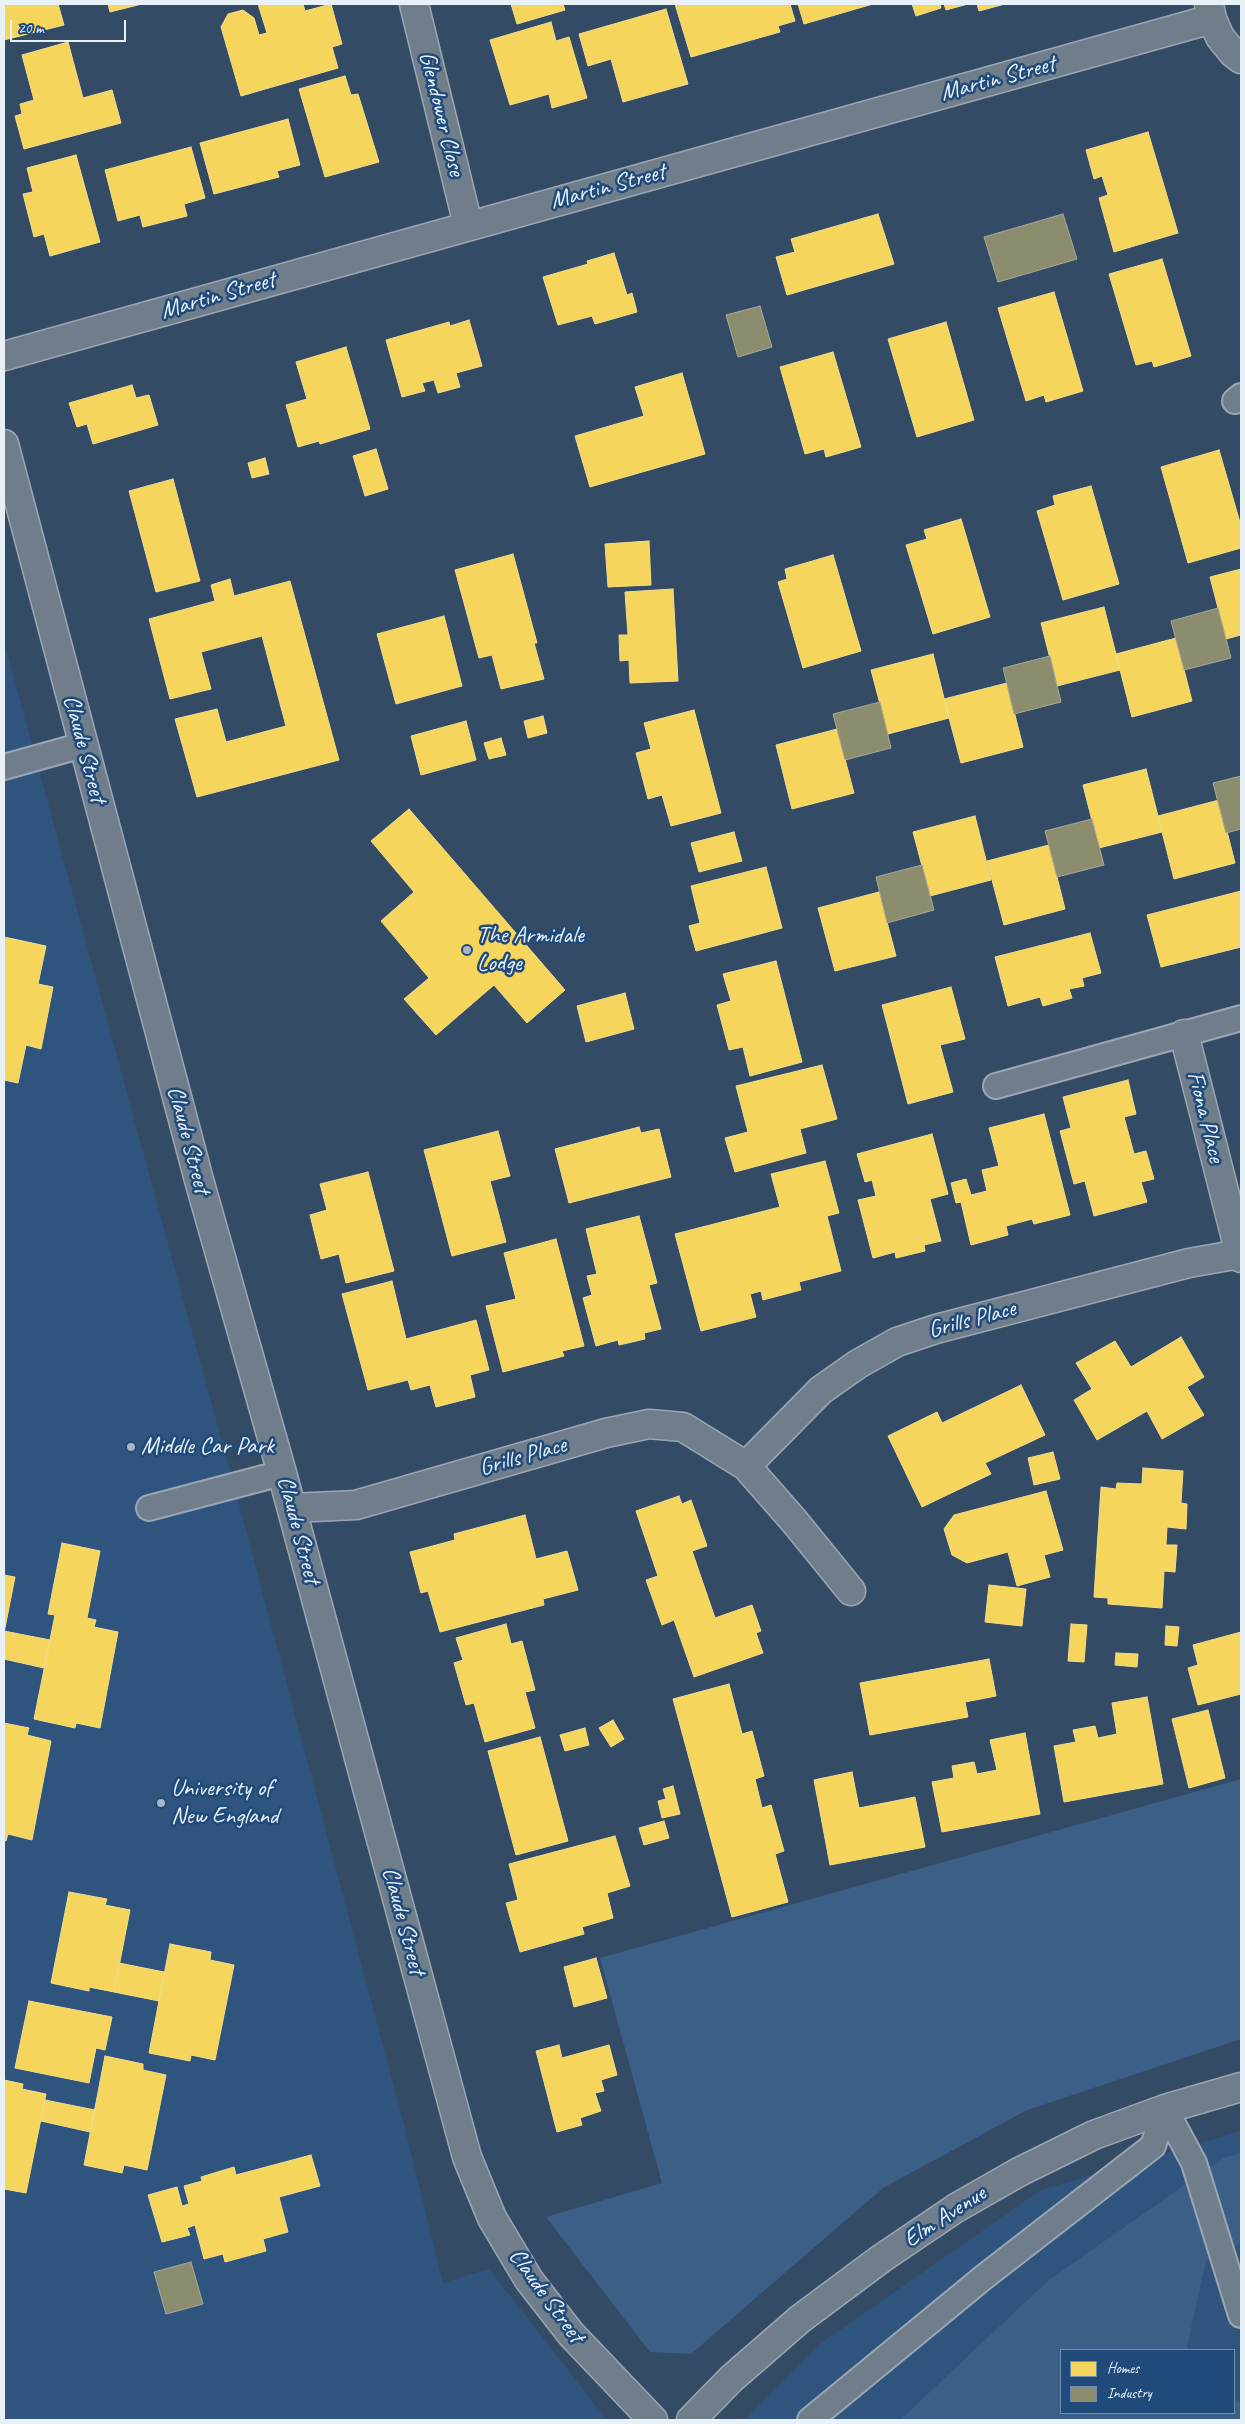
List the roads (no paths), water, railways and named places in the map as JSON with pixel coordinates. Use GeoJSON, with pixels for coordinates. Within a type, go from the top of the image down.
{"type":"FeatureCollection","features":[{"type":"Feature","properties":{"kind":"street","name":"Glendower Close"},"geometry":{"type":"LineString","coordinates":[[414,4],[468,225]]}},
{"type":"Feature","properties":{"kind":"street","name":"Martin Street"},"geometry":{"type":"LineString","coordinates":[[4,356],[468,225],[1210,11]]}},
{"type":"Feature","properties":{"kind":"street"},"geometry":{"type":"LineString","coordinates":[[1210,11],[1220,38],[1238,60]]}},
{"type":"Feature","properties":{"kind":"street","name":"Claude Street"},"geometry":{"type":"LineString","coordinates":[[4,444],[199,1180],[292,1508],[467,2157],[492,2218],[529,2280],[571,2334],[653,2420]]}},
{"type":"Feature","properties":{"kind":"street","name":"Fiona Place"},"geometry":{"type":"LineString","coordinates":[[1184,1034],[1241,1256]]}},
{"type":"Feature","properties":{"kind":"street","name":"Grills Place"},"geometry":{"type":"LineString","coordinates":[[746,1466],[821,1390],[858,1364],[897,1342],[936,1328],[1180,1265],[1241,1256]]}},
{"type":"Feature","properties":{"kind":"street","name":"Grills Place"},"geometry":{"type":"LineString","coordinates":[[292,1508],[356,1505],[606,1433],[649,1424],[682,1427],[746,1466],[796,1522],[851,1591]]}},
{"type":"Feature","properties":{"kind":"street","name":"Elm Avenue"},"geometry":{"type":"LineString","coordinates":[[691,2420],[731,2379],[800,2319],[882,2258],[956,2208],[1019,2172],[1094,2136],[1165,2109],[1241,2087]]}},
{"type":"Feature","properties":{"kind":"lane"},"geometry":{"type":"LineString","coordinates":[[1241,396],[1235,400],[1241,400]]}},
{"type":"Feature","properties":{"kind":"lane"},"geometry":{"type":"LineString","coordinates":[[4,767],[83,745]]}},
{"type":"Feature","properties":{"kind":"lane"},"geometry":{"type":"LineString","coordinates":[[996,1086],[1241,1018]]}},
{"type":"Feature","properties":{"kind":"lane"},"geometry":{"type":"LineString","coordinates":[[149,1508],[282,1473]]}},
{"type":"Feature","properties":{"kind":"lane"},"geometry":{"type":"LineString","coordinates":[[1165,2109],[1194,2163],[1241,2315]]}},
{"type":"Feature","properties":{"kind":"lane"},"geometry":{"type":"LineString","coordinates":[[810,2420],[984,2277],[1153,2146],[1165,2109]]}},
{"type":"Feature","properties":{"kind":"place","name":"The Armidale Lodge"},"geometry":{"type":"Point","coordinates":[467,950]}},
{"type":"Feature","properties":{"kind":"place","name":"Middle Car Park"},"geometry":{"type":"Point","coordinates":[131,1447]}},
{"type":"Feature","properties":{"kind":"place","name":"University of New England"},"geometry":{"type":"Point","coordinates":[161,1803]}}]}
